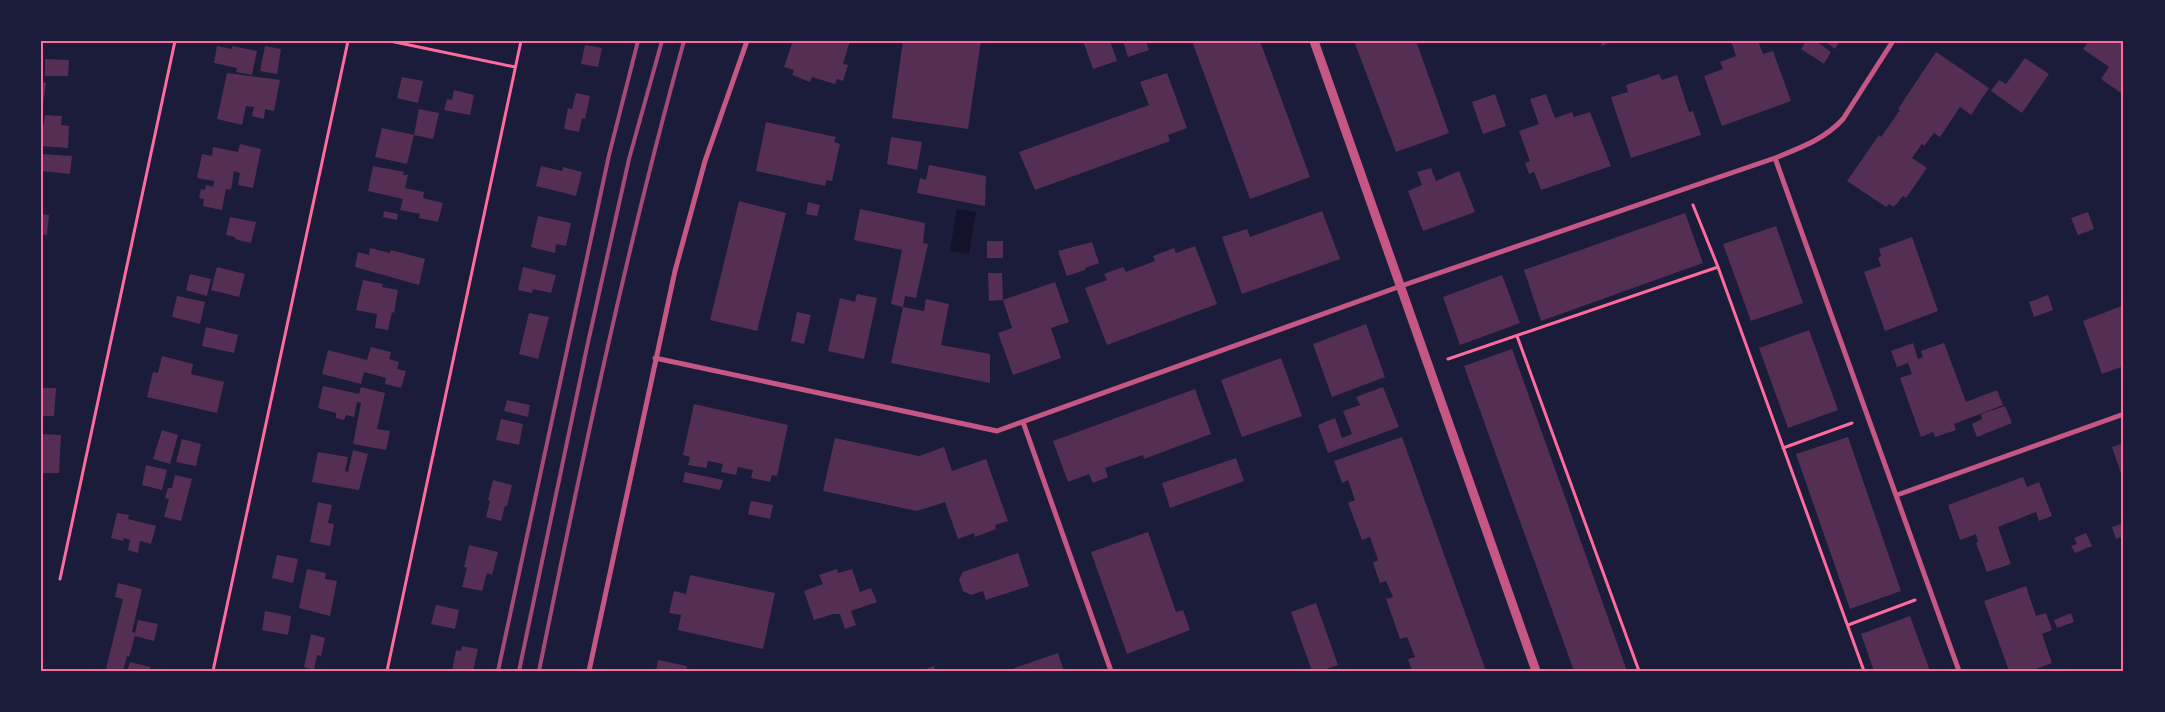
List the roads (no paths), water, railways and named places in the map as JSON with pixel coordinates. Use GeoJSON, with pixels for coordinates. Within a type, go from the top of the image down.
{"type":"FeatureCollection","features":[{"type":"Feature","properties":{"kind":"street"},"geometry":{"type":"LineString","coordinates":[[589,671],[675,271],[705,161],[747,41]]}},
{"type":"Feature","properties":{"kind":"street"},"geometry":{"type":"LineString","coordinates":[[1314,41],[1536,671]]}},
{"type":"Feature","properties":{"kind":"street"},"geometry":{"type":"LineString","coordinates":[[655,358],[997,431],[1401,286],[1775,158],[1810,144],[1843,119],[1893,41]]}},
{"type":"Feature","properties":{"kind":"street"},"geometry":{"type":"LineString","coordinates":[[1775,158],[1959,671]]}},
{"type":"Feature","properties":{"kind":"street"},"geometry":{"type":"LineString","coordinates":[[1897,495],[2124,414]]}},
{"type":"Feature","properties":{"kind":"street"},"geometry":{"type":"LineString","coordinates":[[1023,422],[1111,671]]}},
{"type":"Feature","properties":{"kind":"railway"},"geometry":{"type":"LineString","coordinates":[[498,671],[609,155],[638,41]]}},
{"type":"Feature","properties":{"kind":"railway"},"geometry":{"type":"LineString","coordinates":[[519,671],[587,347],[629,159],[662,41]]}},
{"type":"Feature","properties":{"kind":"railway"},"geometry":{"type":"LineString","coordinates":[[539,671],[588,434],[624,276],[684,41]]}}]}
